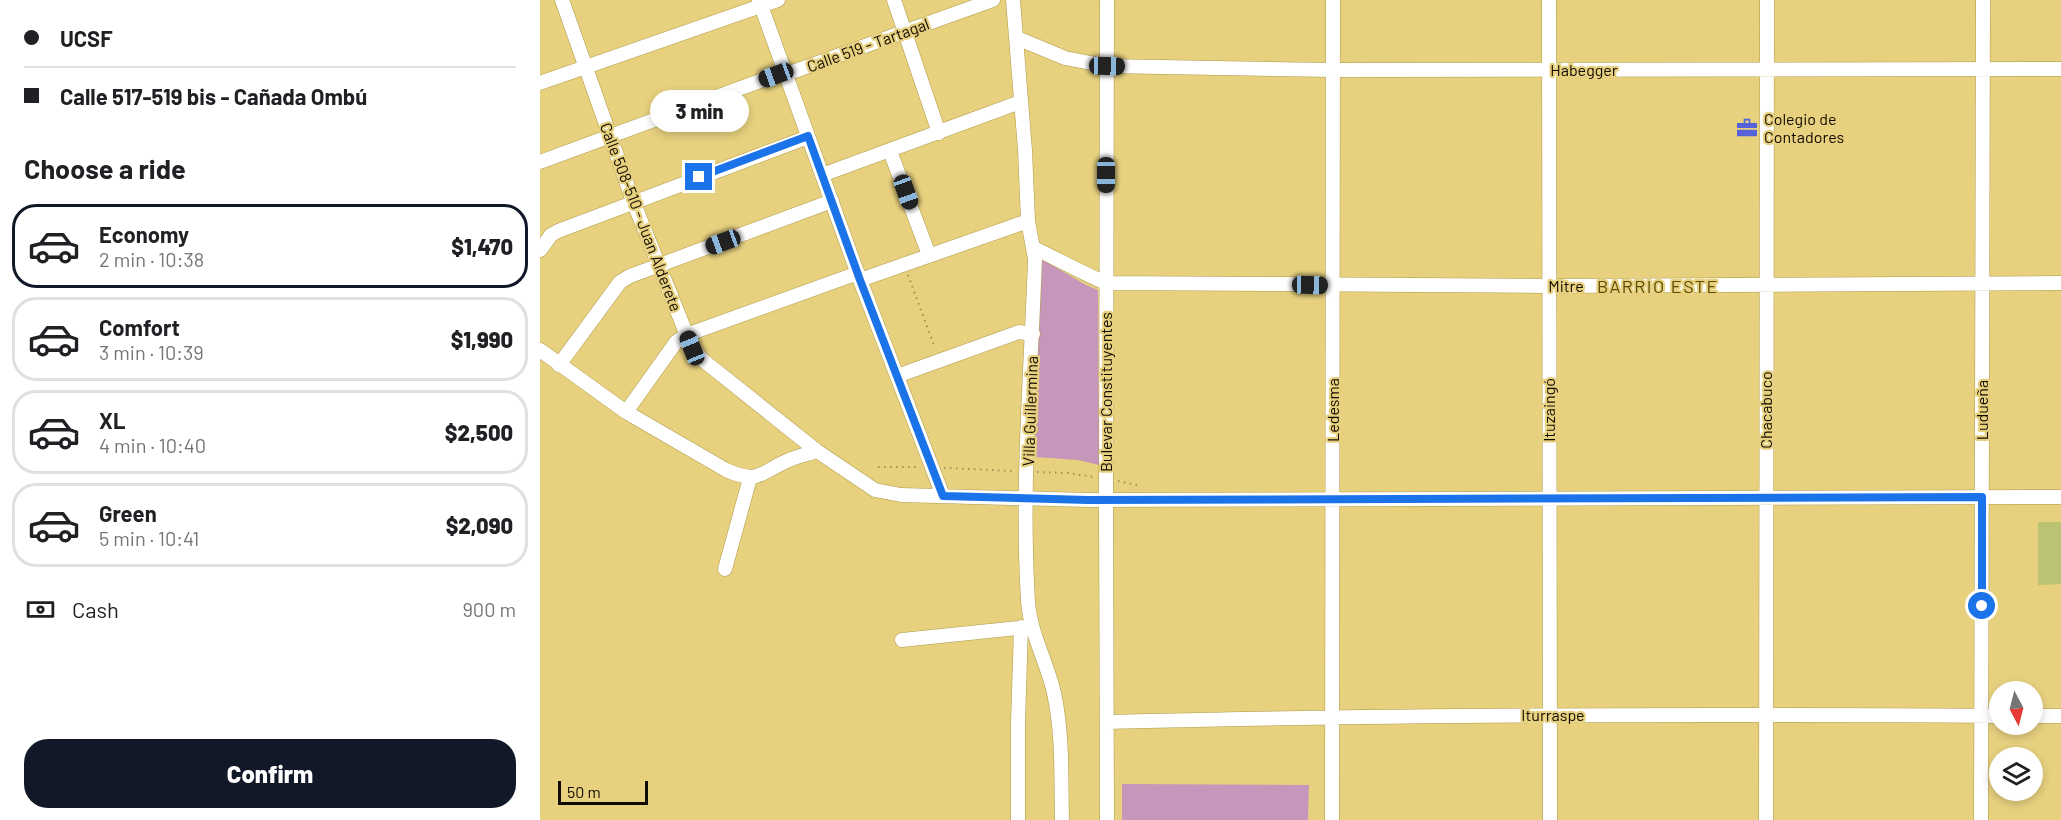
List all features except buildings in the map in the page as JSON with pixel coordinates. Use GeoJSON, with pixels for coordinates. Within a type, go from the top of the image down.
{"type":"FeatureCollection","features":[{"type":"Feature","properties":{"kind":"street","name":"Calle 508-510 - Juan Alderete"},"geometry":{"type":"LineString","coordinates":[[562,0],[633,201],[658,267],[696,354],[817,451],[875,490],[901,495],[1106,500],[2061,497]]}},
{"type":"Feature","properties":{"kind":"street"},"geometry":{"type":"LineString","coordinates":[[540,83],[760,3],[778,0]]}},
{"type":"Feature","properties":{"kind":"street"},"geometry":{"type":"LineString","coordinates":[[894,0],[939,133]]}},
{"type":"Feature","properties":{"kind":"street","name":"Calle 519 - Tartagal"},"geometry":{"type":"LineString","coordinates":[[540,162],[776,75],[785,74],[993,0]]}},
{"type":"Feature","properties":{"kind":"street","name":"Villa Guillermina"},"geometry":{"type":"LineString","coordinates":[[1013,0],[1028,220],[1035,249],[1026,499],[1027,627],[1054,692],[1059,723],[1062,820]]}},
{"type":"Feature","properties":{"kind":"street","name":"Bulevar Constituyentes"},"geometry":{"type":"LineString","coordinates":[[1107,0],[1107,820]]}},
{"type":"Feature","properties":{"kind":"street","name":"Ledesma"},"geometry":{"type":"LineString","coordinates":[[1332,820],[1333,0]]}},
{"type":"Feature","properties":{"kind":"street","name":"Ituzaingó"},"geometry":{"type":"LineString","coordinates":[[1549,0],[1550,820]]}},
{"type":"Feature","properties":{"kind":"street","name":"Chacabuco"},"geometry":{"type":"LineString","coordinates":[[1766,820],[1767,0]]}},
{"type":"Feature","properties":{"kind":"street","name":"Ludueña"},"geometry":{"type":"LineString","coordinates":[[1981,820],[1983,0]]}},
{"type":"Feature","properties":{"kind":"street"},"geometry":{"type":"LineString","coordinates":[[760,3],[859,277],[943,496]]}},
{"type":"Feature","properties":{"kind":"street","name":"Habegger"},"geometry":{"type":"LineString","coordinates":[[1017,38],[1065,58],[1107,66],[1333,70],[2061,69]]}},
{"type":"Feature","properties":{"kind":"street"},"geometry":{"type":"LineString","coordinates":[[822,175],[1020,102]]}},
{"type":"Feature","properties":{"kind":"street"},"geometry":{"type":"LineString","coordinates":[[540,250],[551,235],[558,231],[808,136]]}},
{"type":"Feature","properties":{"kind":"street"},"geometry":{"type":"LineString","coordinates":[[890,151],[929,255]]}},
{"type":"Feature","properties":{"kind":"street"},"geometry":{"type":"LineString","coordinates":[[560,364],[620,282],[630,276],[832,201]]}},
{"type":"Feature","properties":{"kind":"street"},"geometry":{"type":"LineString","coordinates":[[626,412],[676,342],[686,335],[904,264],[1028,220]]}},
{"type":"Feature","properties":{"kind":"street"},"geometry":{"type":"LineString","coordinates":[[1035,249],[1083,274],[1106,283]]}},
{"type":"Feature","properties":{"kind":"street","name":"Mitre"},"geometry":{"type":"LineString","coordinates":[[1106,283],[1549,286],[2061,283]]}},
{"type":"Feature","properties":{"kind":"street"},"geometry":{"type":"LineString","coordinates":[[897,376],[1019,332],[1033,334]]}},
{"type":"Feature","properties":{"kind":"street"},"geometry":{"type":"LineString","coordinates":[[540,350],[626,412],[742,477],[763,475],[788,460],[817,451]]}},
{"type":"Feature","properties":{"kind":"street"},"geometry":{"type":"LineString","coordinates":[[725,568],[750,478]]}},
{"type":"Feature","properties":{"kind":"street"},"geometry":{"type":"LineString","coordinates":[[902,640],[1027,627],[1018,723],[1018,820]]}},
{"type":"Feature","properties":{"kind":"street","name":"Iturraspe"},"geometry":{"type":"LineString","coordinates":[[1107,722],[1333,716],[1989,715]]}},
{"type":"Feature","properties":{"kind":"street"},"geometry":{"type":"LineString","coordinates":[[2043,716],[2061,716]]}},
{"type":"Feature","properties":{"kind":"path"},"geometry":{"type":"LineString","coordinates":[[904,264],[940,362]]}},
{"type":"Feature","properties":{"kind":"path"},"geometry":{"type":"LineString","coordinates":[[878,467],[1068,473],[1144,487]]}},
{"type":"Feature","properties":{"kind":"shaded area"},"geometry":{"type":"Polygon","coordinates":[[[1043,260],[1098,290],[1099,465],[1078,460],[1035,457],[1039,261],[1043,260]]]}},
{"type":"Feature","properties":{"kind":"shaded area"},"geometry":{"type":"Polygon","coordinates":[[[1122,784],[1309,785],[1308,820],[1122,820],[1122,784]]]}},
{"type":"Feature","properties":{"kind":"place","name":"Colegio de Contadores"},"geometry":{"type":"Point","coordinates":[1747,128]}},
{"type":"Feature","properties":{"kind":"district","name":"BARRIO ESTE"},"geometry":{"type":"Point","coordinates":[1658,287]}},
{"type":"Feature","properties":{"kind":"route"},"geometry":{"type":"LineString","coordinates":[[699,177],[808,136],[860,280],[943,496],[1088,500],[1982,497],[1982,606]]}}]}
